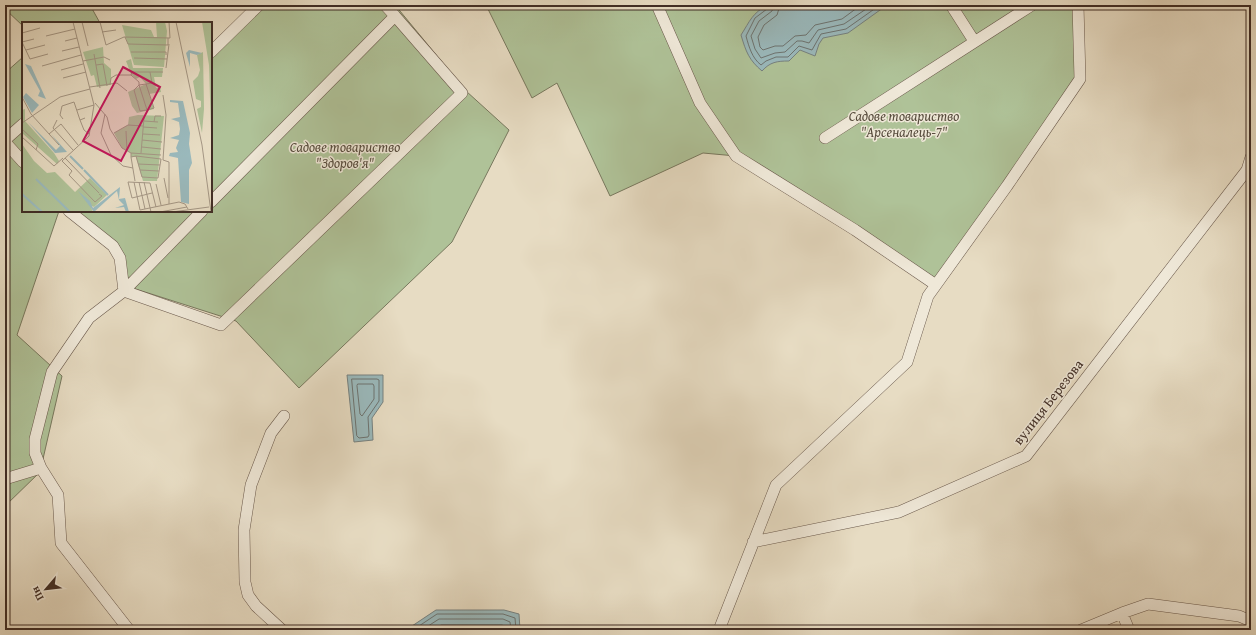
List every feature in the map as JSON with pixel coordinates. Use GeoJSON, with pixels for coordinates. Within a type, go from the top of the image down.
{"type":"FeatureCollection","features":[{"type":"Feature","properties":{"kind":"street"},"geometry":{"type":"LineString","coordinates":[[212,51],[259,5]]}},
{"type":"Feature","properties":{"kind":"street"},"geometry":{"type":"LineString","coordinates":[[124,291],[221,325],[462,93],[386,5]]}},
{"type":"Feature","properties":{"kind":"street"},"geometry":{"type":"LineString","coordinates":[[657,5],[700,103],[736,156],[855,230],[936,285]]}},
{"type":"Feature","properties":{"kind":"street"},"geometry":{"type":"LineString","coordinates":[[951,5],[974,41]]}},
{"type":"Feature","properties":{"kind":"street"},"geometry":{"type":"LineString","coordinates":[[825,138],[1032,5]]}},
{"type":"Feature","properties":{"kind":"street"},"geometry":{"type":"LineString","coordinates":[[719,630],[776,485],[907,362],[928,296],[1007,186],[1080,79],[1078,5]]}},
{"type":"Feature","properties":{"kind":"street"},"geometry":{"type":"LineString","coordinates":[[212,201],[395,16]]}},
{"type":"Feature","properties":{"kind":"street"},"geometry":{"type":"LineString","coordinates":[[22,125],[5,141],[22,161]]}},
{"type":"Feature","properties":{"kind":"street","name":"вулиця Березова"},"geometry":{"type":"LineString","coordinates":[[754,542],[899,512],[1026,456],[1247,170],[1251,157]]}},
{"type":"Feature","properties":{"kind":"street"},"geometry":{"type":"LineString","coordinates":[[70,212],[113,246],[120,258],[124,291]]}},
{"type":"Feature","properties":{"kind":"street"},"geometry":{"type":"LineString","coordinates":[[129,630],[61,543],[58,495],[41,468],[35,453],[35,440],[52,372],[89,318],[124,291],[201,212]]}},
{"type":"Feature","properties":{"kind":"street"},"geometry":{"type":"LineString","coordinates":[[282,630],[256,606],[248,594],[245,582],[244,530],[251,485],[271,433],[284,416]]}},
{"type":"Feature","properties":{"kind":"street"},"geometry":{"type":"LineString","coordinates":[[5,479],[41,468]]}},
{"type":"Feature","properties":{"kind":"street"},"geometry":{"type":"LineString","coordinates":[[1081,630],[1122,612],[1148,604],[1239,616],[1251,621]]}},
{"type":"Feature","properties":{"kind":"street"},"geometry":{"type":"LineString","coordinates":[[1122,612],[1129,630]]}},
{"type":"Feature","properties":{"kind":"green space"},"geometry":{"type":"Polygon","coordinates":[[[5,5],[90,5],[99,22],[22,22],[22,25],[5,9],[5,5]]]}},
{"type":"Feature","properties":{"kind":"green space","name":"Садове товариство \"Здоров'я\""},"geometry":{"type":"Polygon","coordinates":[[[254,5],[395,5],[466,91],[509,130],[452,242],[299,388],[236,321],[123,285],[119,245],[78,212],[212,212],[212,49],[254,5]]]}},
{"type":"Feature","properties":{"kind":"green space","name":"Садове товариство \"Арсеналець-7\""},"geometry":{"type":"Polygon","coordinates":[[[486,5],[1080,5],[1080,79],[936,285],[736,156],[703,153],[610,196],[557,83],[532,98],[486,5]]]}},
{"type":"Feature","properties":{"kind":"green space"},"geometry":{"type":"Polygon","coordinates":[[[22,58],[22,212],[59,212],[17,335],[62,376],[40,472],[5,506],[5,73],[22,58]]]}},
{"type":"Feature","properties":{"kind":"water"},"geometry":{"type":"Polygon","coordinates":[[[768,5],[887,5],[848,33],[823,38],[819,44],[815,56],[800,50],[789,61],[774,63],[762,71],[748,55],[741,35],[755,14],[768,5]]]}},
{"type":"Feature","properties":{"kind":"water"},"geometry":{"type":"Polygon","coordinates":[[[347,375],[383,375],[383,402],[372,418],[373,440],[354,442],[347,375]]]}},
{"type":"Feature","properties":{"kind":"water"},"geometry":{"type":"Polygon","coordinates":[[[436,610],[504,610],[519,614],[520,630],[411,630],[412,626],[436,610]]]}}]}
